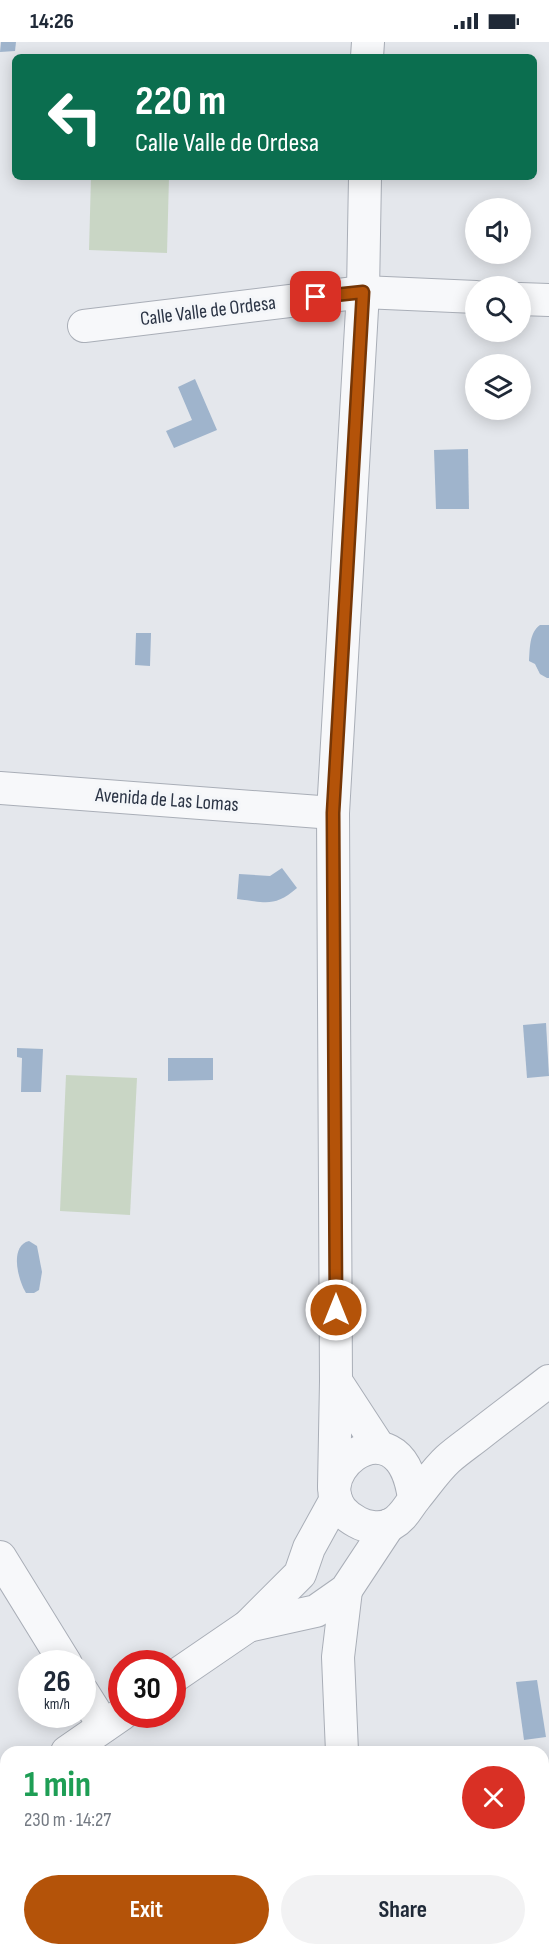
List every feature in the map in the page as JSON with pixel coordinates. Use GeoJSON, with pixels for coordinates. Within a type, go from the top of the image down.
{"type":"FeatureCollection","features":[{"type":"Feature","properties":{"kind":"street"},"geometry":{"type":"LineString","coordinates":[[365,180],[363,292],[333,813],[335,1493],[345,1514],[358,1523],[375,1527],[389,1525]]}},
{"type":"Feature","properties":{"kind":"street","name":"Calle Valle de Ordesa"},"geometry":{"type":"LineString","coordinates":[[84,326],[363,292],[465,297]]}},
{"type":"Feature","properties":{"kind":"street"},"geometry":{"type":"LineString","coordinates":[[531,299],[549,300]]}},
{"type":"Feature","properties":{"kind":"street","name":"Avenida de Las Lomas"},"geometry":{"type":"LineString","coordinates":[[0,788],[333,813]]}},
{"type":"Feature","properties":{"kind":"street"},"geometry":{"type":"LineString","coordinates":[[336,1381],[379,1447],[393,1454],[404,1466],[412,1482],[414,1499]]}},
{"type":"Feature","properties":{"kind":"street"},"geometry":{"type":"LineString","coordinates":[[248,1626],[316,1611],[346,1590],[389,1525],[403,1516],[414,1499],[447,1460],[549,1381]]}},
{"type":"Feature","properties":{"kind":"street"},"geometry":{"type":"LineString","coordinates":[[186,1668],[248,1626],[300,1574],[309,1548],[335,1493],[338,1473],[348,1459],[363,1449],[379,1447]]}},
{"type":"Feature","properties":{"kind":"street"},"geometry":{"type":"LineString","coordinates":[[0,1557],[57,1650]]}},
{"type":"Feature","properties":{"kind":"street"},"geometry":{"type":"LineString","coordinates":[[300,1574],[338,1657]]}},
{"type":"Feature","properties":{"kind":"street"},"geometry":{"type":"LineString","coordinates":[[342,1746],[338,1657],[346,1590]]}},
{"type":"Feature","properties":{"kind":"street"},"geometry":{"type":"LineString","coordinates":[[96,1704],[108,1715]]}},
{"type":"Feature","properties":{"kind":"street"},"geometry":{"type":"LineString","coordinates":[[76,1746],[108,1723]]}},
{"type":"Feature","properties":{"kind":"green space"},"geometry":{"type":"Polygon","coordinates":[[[91,180],[169,180],[167,253],[89,250],[91,180]]]}},
{"type":"Feature","properties":{"kind":"green space"},"geometry":{"type":"Polygon","coordinates":[[[66,1075],[137,1078],[130,1215],[60,1211],[66,1075]]]}},
{"type":"Feature","properties":{"kind":"water"},"geometry":{"type":"Polygon","coordinates":[[[1,42],[16,42],[15,51],[0,52],[1,42]]]}},
{"type":"Feature","properties":{"kind":"water"},"geometry":{"type":"Polygon","coordinates":[[[195,379],[217,430],[174,448],[166,431],[192,420],[178,387],[195,379]]]}},
{"type":"Feature","properties":{"kind":"water"},"geometry":{"type":"Polygon","coordinates":[[[468,449],[469,509],[436,509],[434,450],[468,449]]]}},
{"type":"Feature","properties":{"kind":"water"},"geometry":{"type":"Polygon","coordinates":[[[540,625],[549,625],[549,678],[540,674],[535,664],[529,661],[532,637],[540,625]]]}},
{"type":"Feature","properties":{"kind":"water"},"geometry":{"type":"Polygon","coordinates":[[[136,633],[151,633],[150,666],[135,665],[136,633]]]}},
{"type":"Feature","properties":{"kind":"water"},"geometry":{"type":"Polygon","coordinates":[[[282,868],[297,888],[282,899],[262,902],[237,899],[239,874],[270,876],[282,868]]]}},
{"type":"Feature","properties":{"kind":"water"},"geometry":{"type":"Polygon","coordinates":[[[546,1023],[549,1076],[527,1078],[523,1025],[546,1023]]]}},
{"type":"Feature","properties":{"kind":"water"},"geometry":{"type":"Polygon","coordinates":[[[17,1048],[43,1049],[41,1092],[21,1092],[22,1058],[17,1057],[17,1048]]]}},
{"type":"Feature","properties":{"kind":"water"},"geometry":{"type":"Polygon","coordinates":[[[168,1058],[213,1058],[213,1080],[168,1081],[168,1058]]]}},
{"type":"Feature","properties":{"kind":"water"},"geometry":{"type":"Polygon","coordinates":[[[29,1241],[37,1246],[42,1272],[39,1290],[34,1293],[26,1293],[20,1280],[17,1264],[19,1249],[29,1241]]]}},
{"type":"Feature","properties":{"kind":"water"},"geometry":{"type":"Polygon","coordinates":[[[537,1680],[546,1737],[524,1740],[516,1682],[537,1680]]]}},
{"type":"Feature","properties":{"kind":"route"},"geometry":{"type":"LineString","coordinates":[[316,297],[363,292],[333,813],[336,1310]]}}]}
